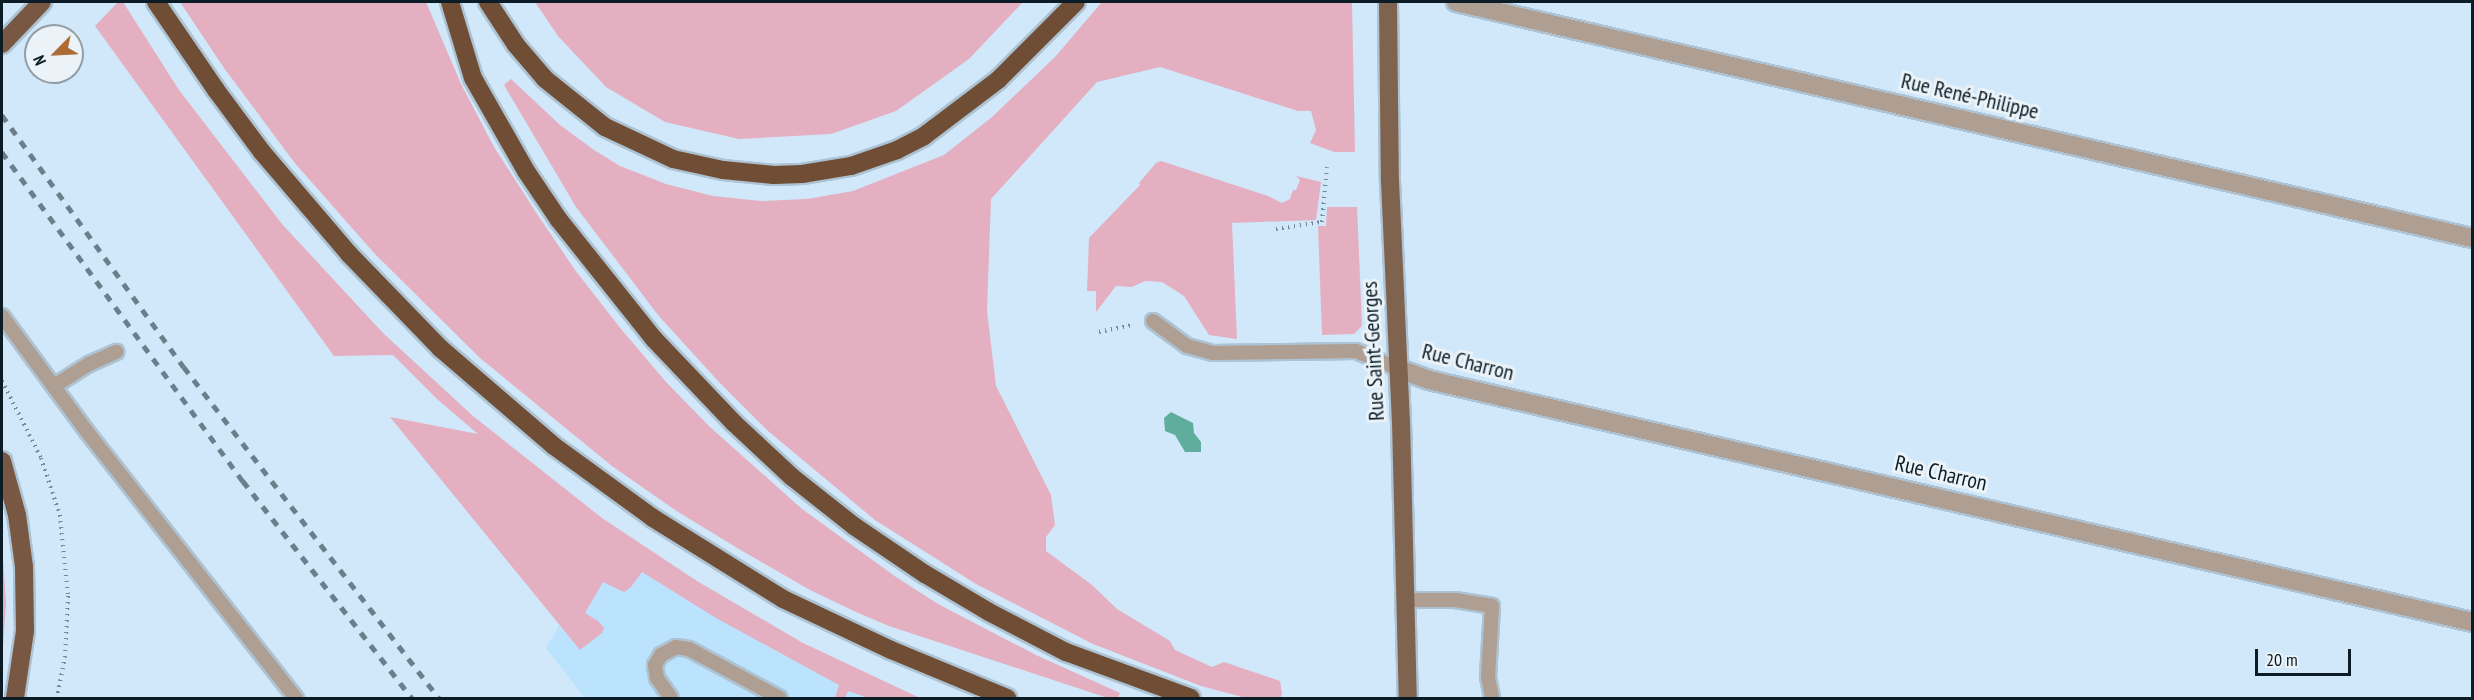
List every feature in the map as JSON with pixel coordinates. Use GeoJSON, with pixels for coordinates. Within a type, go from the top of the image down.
{"type":"FeatureCollection","features":[{"type":"Feature","properties":{"kind":"highway"},"geometry":{"type":"LineString","coordinates":[[2,44],[42,2]]}},
{"type":"Feature","properties":{"kind":"highway"},"geometry":{"type":"LineString","coordinates":[[156,2],[255,143],[335,239],[440,348],[546,440],[652,518],[783,599],[911,659],[1007,699]]}},
{"type":"Feature","properties":{"kind":"highway"},"geometry":{"type":"LineString","coordinates":[[450,2],[473,78],[514,151],[559,220],[654,339],[734,423],[792,477],[854,526],[925,574],[988,612],[1066,652],[1191,699]]}},
{"type":"Feature","properties":{"kind":"highway"},"geometry":{"type":"LineString","coordinates":[[488,2],[516,45],[545,79],[605,127],[673,159],[723,170],[774,175],[802,174],[851,166],[897,150],[924,136],[998,80],[1076,2]]}},
{"type":"Feature","properties":{"kind":"highway"},"geometry":{"type":"LineString","coordinates":[[2,461],[17,515],[24,567],[25,631],[15,699]]}},
{"type":"Feature","properties":{"kind":"main road","name":"Rue Saint-Georges"},"geometry":{"type":"LineString","coordinates":[[1388,2],[1390,181],[1399,369],[1408,699]]}},
{"type":"Feature","properties":{"kind":"street","name":"Rue René-Philippe"},"geometry":{"type":"LineString","coordinates":[[1456,2],[2472,238]]}},
{"type":"Feature","properties":{"kind":"street","name":"Rue Charron"},"geometry":{"type":"LineString","coordinates":[[1399,369],[1429,380],[2472,622]]}},
{"type":"Feature","properties":{"kind":"lane"},"geometry":{"type":"LineString","coordinates":[[2,316],[296,699]]}},
{"type":"Feature","properties":{"kind":"lane"},"geometry":{"type":"LineString","coordinates":[[1153,321],[1187,346],[1213,353],[1280,354],[1356,351],[1399,369]]}},
{"type":"Feature","properties":{"kind":"lane"},"geometry":{"type":"LineString","coordinates":[[54,386],[89,364],[116,352]]}},
{"type":"Feature","properties":{"kind":"lane"},"geometry":{"type":"LineString","coordinates":[[1406,600],[1455,600],[1492,606],[1488,676],[1492,699]]}},
{"type":"Feature","properties":{"kind":"lane"},"geometry":{"type":"LineString","coordinates":[[671,699],[657,678],[656,666],[661,655],[676,647],[689,650],[780,699]]}},
{"type":"Feature","properties":{"kind":"path"},"geometry":{"type":"LineString","coordinates":[[1275,229],[1322,222],[1327,167]]}},
{"type":"Feature","properties":{"kind":"path"},"geometry":{"type":"LineString","coordinates":[[1099,332],[1153,321]]}},
{"type":"Feature","properties":{"kind":"path"},"geometry":{"type":"LineString","coordinates":[[2,381],[41,458],[60,515],[68,596],[65,656],[57,699]]}},
{"type":"Feature","properties":{"kind":"shaded area"},"geometry":{"type":"Polygon","coordinates":[[[118,2],[123,2],[179,90],[282,224],[383,333],[473,416],[602,518],[697,581],[803,643],[920,698],[869,698],[848,691],[845,698],[835,698],[839,685],[716,618],[642,572],[631,587],[624,592],[603,582],[585,613],[604,628],[602,633],[580,650],[390,417],[478,434],[437,399],[393,355],[334,356],[95,26],[118,2]]]}},
{"type":"Feature","properties":{"kind":"shaded area"},"geometry":{"type":"Polygon","coordinates":[[[180,2],[426,2],[461,84],[494,147],[537,214],[575,270],[621,329],[666,382],[710,427],[802,509],[896,577],[938,604],[1036,655],[1120,693],[1118,698],[1108,698],[889,626],[856,612],[810,590],[744,552],[678,512],[612,466],[480,358],[374,253],[294,162],[224,68],[180,2]]]}},
{"type":"Feature","properties":{"kind":"shaded area"},"geometry":{"type":"Polygon","coordinates":[[[535,2],[1023,2],[969,59],[896,111],[831,134],[739,139],[665,122],[606,87],[558,36],[535,2]]]}},
{"type":"Feature","properties":{"kind":"shaded area"},"geometry":{"type":"Polygon","coordinates":[[[1102,2],[1352,2],[1355,152],[1334,152],[1310,143],[1316,130],[1311,111],[1298,111],[1160,67],[1097,82],[991,199],[987,311],[996,386],[1051,495],[1055,525],[1046,537],[1046,551],[1092,585],[1117,609],[1170,641],[1175,650],[1212,667],[1224,662],[1280,681],[1282,694],[1280,698],[1246,698],[1201,686],[1093,644],[976,584],[875,520],[768,431],[718,381],[658,315],[576,207],[504,85],[511,79],[560,125],[594,150],[620,166],[666,184],[713,196],[761,201],[807,199],[853,191],[944,155],[992,117],[1055,57],[1102,2]]]}},
{"type":"Feature","properties":{"kind":"shaded area"},"geometry":{"type":"Polygon","coordinates":[[[1161,161],[1268,196],[1282,203],[1290,199],[1293,190],[1296,190],[1300,180],[1296,176],[1321,182],[1316,220],[1232,223],[1237,339],[1209,335],[1184,296],[1162,282],[1145,281],[1132,287],[1116,286],[1096,312],[1096,291],[1087,291],[1089,238],[1140,185],[1139,183],[1156,163],[1161,161]]]}},
{"type":"Feature","properties":{"kind":"shaded area"},"geometry":{"type":"Polygon","coordinates":[[[1327,207],[1357,207],[1362,326],[1354,334],[1322,335],[1318,226],[1326,226],[1327,207]]]}},
{"type":"Feature","properties":{"kind":"shaded area"},"geometry":{"type":"Polygon","coordinates":[[[1171,412],[1193,423],[1194,433],[1201,442],[1201,452],[1185,452],[1175,435],[1165,431],[1164,418],[1171,412]]]}},
{"type":"Feature","properties":{"kind":"shaded area"},"geometry":{"type":"Polygon","coordinates":[[[2,545],[6,602],[2,664],[2,545]]]}},
{"type":"Feature","properties":{"kind":"shaded area"},"geometry":{"type":"Polygon","coordinates":[[[608,545],[877,698],[585,698],[546,648],[608,545]]]}},
{"type":"Feature","properties":{"kind":"railway"},"geometry":{"type":"LineString","coordinates":[[2,115],[184,367],[439,698]]}},
{"type":"Feature","properties":{"kind":"railway"},"geometry":{"type":"LineString","coordinates":[[2,152],[243,481],[412,698]]}}]}
